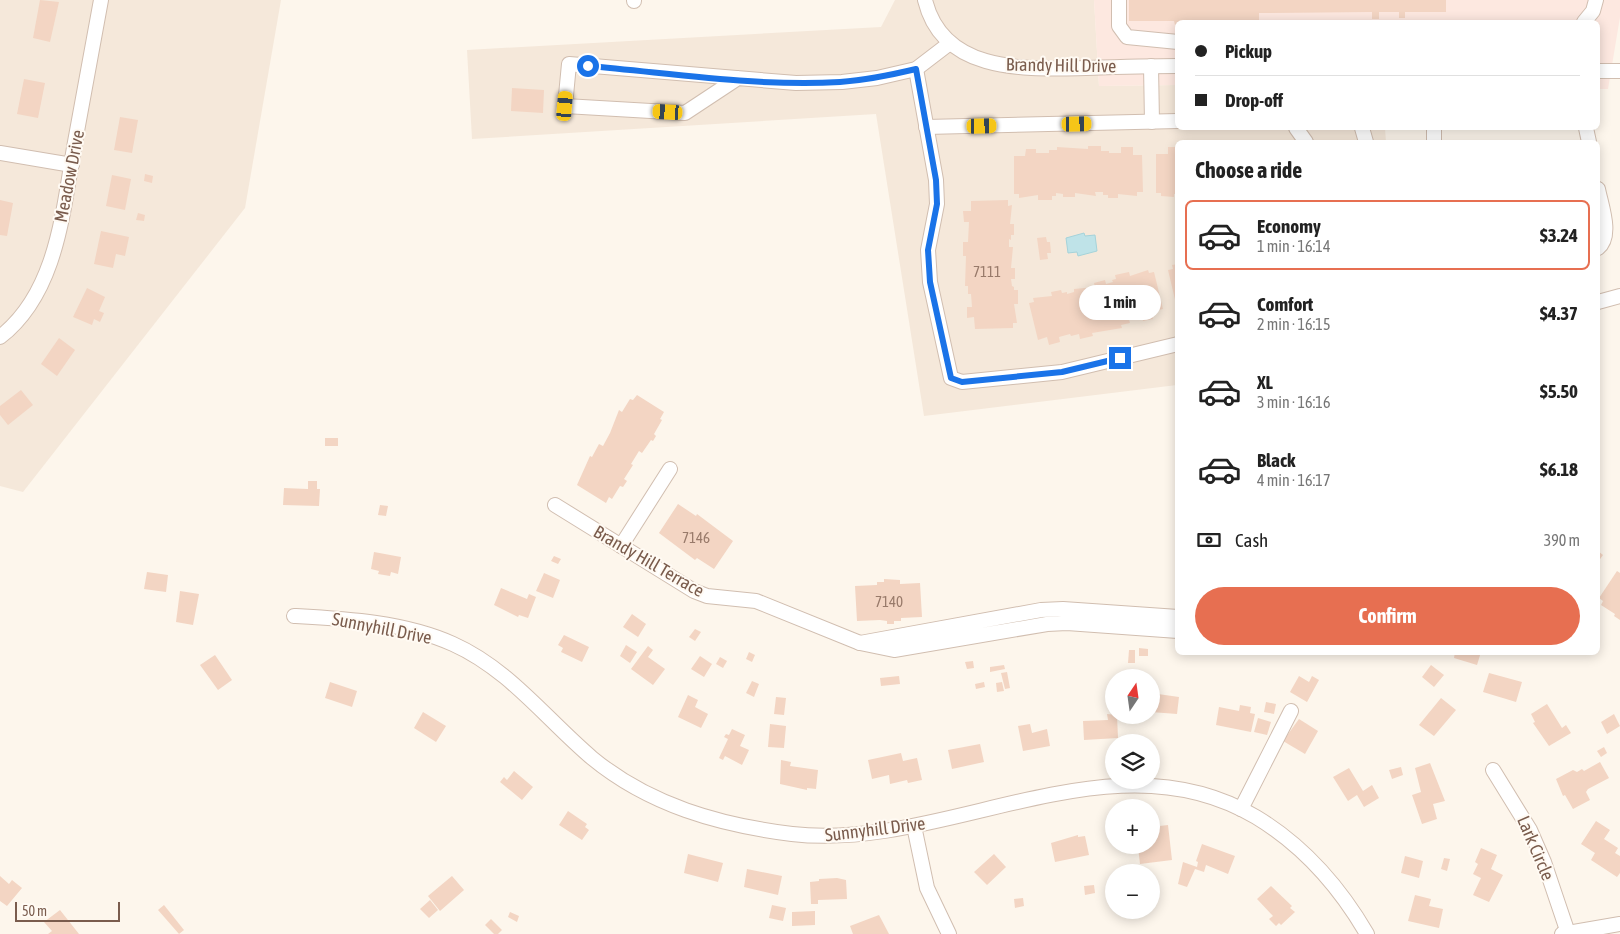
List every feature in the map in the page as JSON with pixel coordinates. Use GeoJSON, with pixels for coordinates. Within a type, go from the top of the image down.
{"type":"FeatureCollection","features":[{"type":"Feature","properties":{"kind":"street","name":"Meadow Drive"},"geometry":{"type":"LineString","coordinates":[[0,336],[23,314],[45,276],[53,253],[72,165],[101,0]]}},
{"type":"Feature","properties":{"kind":"street"},"geometry":{"type":"LineString","coordinates":[[738,78],[685,113],[565,106],[569,64],[738,78],[796,83],[842,82],[876,78],[916,69],[950,44],[927,10],[925,0]]}},
{"type":"Feature","properties":{"kind":"street"},"geometry":{"type":"LineString","coordinates":[[1119,0],[1119,26],[1127,37],[1175,42]]}},
{"type":"Feature","properties":{"kind":"street"},"geometry":{"type":"LineString","coordinates":[[1586,20],[1594,11],[1596,0]]}},
{"type":"Feature","properties":{"kind":"street","name":"Brandy Hill Drive"},"geometry":{"type":"LineString","coordinates":[[950,44],[970,56],[993,64],[1027,69],[1175,66]]}},
{"type":"Feature","properties":{"kind":"street"},"geometry":{"type":"LineString","coordinates":[[1151,66],[1152,122]]}},
{"type":"Feature","properties":{"kind":"street"},"geometry":{"type":"LineString","coordinates":[[916,69],[936,180],[937,204],[928,250],[930,282],[951,378],[962,382],[1062,372],[1175,345]]}},
{"type":"Feature","properties":{"kind":"street"},"geometry":{"type":"LineString","coordinates":[[1600,72],[1620,72]]}},
{"type":"Feature","properties":{"kind":"street"},"geometry":{"type":"LineString","coordinates":[[926,127],[1175,121]]}},
{"type":"Feature","properties":{"kind":"street"},"geometry":{"type":"LineString","coordinates":[[0,153],[72,165]]}},
{"type":"Feature","properties":{"kind":"street"},"geometry":{"type":"LineString","coordinates":[[1600,201],[1605,230],[1600,246]]}},
{"type":"Feature","properties":{"kind":"street"},"geometry":{"type":"LineString","coordinates":[[1600,301],[1620,296]]}},
{"type":"Feature","properties":{"kind":"street"},"geometry":{"type":"LineString","coordinates":[[621,546],[670,469]]}},
{"type":"Feature","properties":{"kind":"street","name":"Brandy Hill Terrace"},"geometry":{"type":"LineString","coordinates":[[555,505],[694,591],[707,596],[756,601],[860,643],[894,650],[1047,624],[1067,623],[1175,631]]}},
{"type":"Feature","properties":{"kind":"street"},"geometry":{"type":"LineString","coordinates":[[860,643],[1042,610],[1063,609],[1175,617]]}},
{"type":"Feature","properties":{"kind":"street","name":"Sunnyhill Drive"},"geometry":{"type":"LineString","coordinates":[[294,616],[383,624],[427,634],[453,644],[501,672],[591,757],[622,780],[667,804],[714,820],[754,829],[818,836],[864,834],[914,826],[1074,792],[1142,784],[1170,786],[1197,791],[1241,809],[1271,826],[1318,866],[1336,887],[1367,934]]}},
{"type":"Feature","properties":{"kind":"street"},"geometry":{"type":"LineString","coordinates":[[1241,809],[1291,711]]}},
{"type":"Feature","properties":{"kind":"street","name":"Lark Circle"},"geometry":{"type":"LineString","coordinates":[[1493,770],[1530,830],[1544,862],[1565,933]]}},
{"type":"Feature","properties":{"kind":"street"},"geometry":{"type":"LineString","coordinates":[[914,826],[928,888],[948,934]]}},
{"type":"Feature","properties":{"kind":"street"},"geometry":{"type":"LineString","coordinates":[[1565,933],[1620,924]]}},
{"type":"Feature","properties":{"kind":"shaded area"},"geometry":{"type":"Polygon","coordinates":[[[0,0],[281,0],[245,208],[23,492],[0,486],[0,0]]]}},
{"type":"Feature","properties":{"kind":"shaded area"},"geometry":{"type":"Polygon","coordinates":[[[895,0],[1094,0],[1099,86],[1175,85],[1175,130],[1385,130],[1386,140],[1175,140],[1175,385],[924,416],[876,114],[472,139],[467,50],[881,27],[895,0]]]}},
{"type":"Feature","properties":{"kind":"shaded area"},"geometry":{"type":"Polygon","coordinates":[[[1094,0],[1620,0],[1620,17],[1608,89],[1600,89],[1600,20],[1175,20],[1175,85],[1099,86],[1094,0]]]}},
{"type":"Feature","properties":{"kind":"water"},"geometry":{"type":"Polygon","coordinates":[[[1084,233],[1085,236],[1095,235],[1097,251],[1078,256],[1077,252],[1068,253],[1066,238],[1084,233]]]}},
{"type":"Feature","properties":{"kind":"building"},"geometry":{"type":"Polygon","coordinates":[[[40,0],[59,2],[50,42],[33,38],[40,0]]]}},
{"type":"Feature","properties":{"kind":"building"},"geometry":{"type":"Polygon","coordinates":[[[1129,0],[1446,0],[1446,12],[1405,12],[1405,18],[1399,18],[1399,12],[1379,12],[1379,19],[1372,19],[1372,12],[1259,13],[1259,20],[1175,20],[1175,25],[1174,21],[1129,21],[1129,0]]]}},
{"type":"Feature","properties":{"kind":"building"},"geometry":{"type":"Polygon","coordinates":[[[24,79],[45,83],[38,118],[17,114],[24,79]]]}},
{"type":"Feature","properties":{"kind":"building"},"geometry":{"type":"Polygon","coordinates":[[[512,88],[544,90],[543,113],[511,111],[512,88]]]}},
{"type":"Feature","properties":{"kind":"building"},"geometry":{"type":"Polygon","coordinates":[[[120,117],[138,120],[132,153],[114,150],[120,117]]]}},
{"type":"Feature","properties":{"kind":"building"},"geometry":{"type":"Polygon","coordinates":[[[1088,146],[1101,146],[1101,151],[1109,151],[1109,153],[1121,153],[1121,147],[1133,147],[1133,155],[1142,155],[1143,192],[1137,192],[1137,196],[1118,194],[1118,198],[1108,198],[1108,195],[1103,195],[1103,192],[1095,192],[1096,196],[1075,193],[1075,197],[1063,197],[1063,194],[1056,193],[1056,196],[1052,196],[1052,200],[1038,200],[1038,195],[1019,198],[1019,194],[1014,194],[1014,156],[1025,156],[1026,149],[1036,149],[1036,153],[1049,153],[1049,150],[1057,150],[1057,147],[1088,149],[1088,146]]]}},
{"type":"Feature","properties":{"kind":"building"},"geometry":{"type":"Polygon","coordinates":[[[1168,147],[1175,147],[1174,197],[1161,196],[1161,193],[1156,193],[1156,154],[1168,154],[1168,147]]]}},
{"type":"Feature","properties":{"kind":"building"},"geometry":{"type":"Polygon","coordinates":[[[145,174],[153,176],[152,183],[144,181],[145,174]]]}},
{"type":"Feature","properties":{"kind":"building"},"geometry":{"type":"Polygon","coordinates":[[[112,175],[131,179],[125,210],[106,206],[112,175]]]}},
{"type":"Feature","properties":{"kind":"building"},"geometry":{"type":"Polygon","coordinates":[[[0,200],[13,203],[7,236],[0,235],[0,200]]]}},
{"type":"Feature","properties":{"kind":"building"},"geometry":{"type":"Polygon","coordinates":[[[1008,200],[1008,206],[1012,205],[1010,224],[1014,224],[1014,235],[1011,235],[1011,240],[1009,239],[1009,247],[1013,247],[1011,268],[1015,268],[1015,279],[1011,279],[1012,286],[1014,290],[1018,290],[1018,304],[1014,304],[1017,323],[1013,323],[1013,328],[975,329],[974,317],[967,318],[967,307],[972,307],[971,294],[968,294],[968,286],[965,286],[966,256],[963,256],[963,242],[968,242],[969,222],[964,222],[963,211],[971,211],[971,201],[1008,200]]]}},
{"type":"Feature","properties":{"kind":"building"},"geometry":{"type":"Polygon","coordinates":[[[138,213],[145,215],[144,221],[136,220],[138,213]]]}},
{"type":"Feature","properties":{"kind":"building"},"geometry":{"type":"Polygon","coordinates":[[[101,231],[129,237],[125,256],[116,254],[113,268],[94,264],[101,231]]]}},
{"type":"Feature","properties":{"kind":"building"},"geometry":{"type":"Polygon","coordinates":[[[1046,237],[1047,242],[1050,242],[1051,253],[1047,253],[1048,259],[1040,260],[1037,238],[1046,237]]]}},
{"type":"Feature","properties":{"kind":"building"},"geometry":{"type":"Polygon","coordinates":[[[1175,264],[1175,300],[1168,270],[1173,269],[1172,265],[1175,264]]]}},
{"type":"Feature","properties":{"kind":"building"},"geometry":{"type":"Polygon","coordinates":[[[1148,270],[1149,273],[1154,272],[1163,309],[1151,312],[1153,319],[1143,321],[1142,317],[1129,320],[1130,323],[1121,325],[1122,328],[1092,333],[1093,336],[1080,339],[1079,334],[1071,336],[1070,334],[1059,337],[1060,342],[1049,345],[1047,337],[1038,340],[1029,303],[1034,302],[1033,298],[1052,296],[1051,292],[1061,290],[1062,293],[1067,292],[1067,294],[1074,292],[1074,289],[1095,287],[1094,283],[1105,280],[1106,284],[1113,282],[1112,280],[1116,279],[1115,275],[1129,272],[1130,276],[1148,270]]]}},
{"type":"Feature","properties":{"kind":"building"},"geometry":{"type":"Polygon","coordinates":[[[87,288],[105,297],[99,311],[104,313],[100,322],[94,319],[92,325],[73,317],[87,288]]]}},
{"type":"Feature","properties":{"kind":"building"},"geometry":{"type":"Polygon","coordinates":[[[59,338],[75,350],[57,376],[41,364],[59,338]]]}},
{"type":"Feature","properties":{"kind":"building"},"geometry":{"type":"Polygon","coordinates":[[[21,390],[33,405],[8,425],[0,415],[0,406],[21,390]]]}},
{"type":"Feature","properties":{"kind":"building"},"geometry":{"type":"Polygon","coordinates":[[[637,395],[664,412],[660,419],[662,420],[654,434],[656,436],[653,441],[651,440],[642,453],[639,451],[631,464],[633,465],[624,479],[627,481],[623,487],[620,486],[612,499],[609,497],[606,503],[577,485],[590,456],[592,457],[599,444],[603,446],[619,410],[622,412],[630,399],[633,400],[637,395]]]}},
{"type":"Feature","properties":{"kind":"building"},"geometry":{"type":"Polygon","coordinates":[[[325,438],[338,438],[338,446],[325,446],[325,438]]]}},
{"type":"Feature","properties":{"kind":"building"},"geometry":{"type":"Polygon","coordinates":[[[308,481],[317,481],[317,489],[320,489],[319,506],[283,505],[284,488],[308,489],[308,481]]]}},
{"type":"Feature","properties":{"kind":"building"},"geometry":{"type":"Polygon","coordinates":[[[678,504],[696,516],[697,514],[733,541],[714,569],[697,558],[695,560],[659,533],[678,504]]]}},
{"type":"Feature","properties":{"kind":"building"},"geometry":{"type":"Polygon","coordinates":[[[380,505],[388,506],[386,516],[378,515],[380,505]]]}},
{"type":"Feature","properties":{"kind":"building"},"geometry":{"type":"Polygon","coordinates":[[[374,552],[401,557],[398,574],[391,572],[390,576],[378,574],[379,571],[371,569],[374,552]]]}},
{"type":"Feature","properties":{"kind":"building"},"geometry":{"type":"Polygon","coordinates":[[[554,556],[561,559],[558,564],[551,561],[554,556]]]}},
{"type":"Feature","properties":{"kind":"building"},"geometry":{"type":"Polygon","coordinates":[[[1617,571],[1620,573],[1620,620],[1614,616],[1615,614],[1601,605],[1603,601],[1600,596],[1617,571]]]}},
{"type":"Feature","properties":{"kind":"building"},"geometry":{"type":"Polygon","coordinates":[[[147,572],[168,575],[166,592],[144,589],[147,572]]]}},
{"type":"Feature","properties":{"kind":"building"},"geometry":{"type":"Polygon","coordinates":[[[544,573],[560,580],[553,598],[536,591],[544,573]]]}},
{"type":"Feature","properties":{"kind":"building"},"geometry":{"type":"Polygon","coordinates":[[[884,579],[900,580],[900,584],[920,583],[922,617],[901,618],[901,621],[894,621],[894,624],[887,624],[887,621],[880,620],[857,621],[855,586],[877,585],[877,582],[884,582],[884,579]]]}},
{"type":"Feature","properties":{"kind":"building"},"geometry":{"type":"Polygon","coordinates":[[[501,588],[527,599],[529,594],[536,597],[528,618],[519,615],[518,617],[494,605],[501,588]]]}},
{"type":"Feature","properties":{"kind":"building"},"geometry":{"type":"Polygon","coordinates":[[[180,591],[199,594],[193,625],[176,622],[180,591]]]}},
{"type":"Feature","properties":{"kind":"building"},"geometry":{"type":"Polygon","coordinates":[[[632,614],[646,624],[638,637],[623,627],[632,614]]]}},
{"type":"Feature","properties":{"kind":"building"},"geometry":{"type":"Polygon","coordinates":[[[695,629],[701,632],[695,641],[689,637],[695,629]]]}},
{"type":"Feature","properties":{"kind":"building"},"geometry":{"type":"Polygon","coordinates":[[[564,635],[589,647],[582,662],[561,652],[563,648],[558,645],[564,635]]]}},
{"type":"Feature","properties":{"kind":"building"},"geometry":{"type":"Polygon","coordinates":[[[626,645],[637,652],[630,663],[620,656],[626,645]]]}},
{"type":"Feature","properties":{"kind":"building"},"geometry":{"type":"Polygon","coordinates":[[[648,646],[653,650],[648,657],[665,669],[653,685],[631,669],[648,646]]]}},
{"type":"Feature","properties":{"kind":"building"},"geometry":{"type":"Polygon","coordinates":[[[1139,648],[1148,649],[1148,656],[1139,656],[1139,648]]]}},
{"type":"Feature","properties":{"kind":"building"},"geometry":{"type":"Polygon","coordinates":[[[1129,650],[1135,650],[1135,663],[1128,663],[1129,650]]]}},
{"type":"Feature","properties":{"kind":"building"},"geometry":{"type":"Polygon","coordinates":[[[749,652],[755,655],[752,662],[746,659],[749,652]]]}},
{"type":"Feature","properties":{"kind":"building"},"geometry":{"type":"Polygon","coordinates":[[[215,655],[232,680],[218,690],[200,665],[215,655]]]}},
{"type":"Feature","properties":{"kind":"building"},"geometry":{"type":"Polygon","coordinates":[[[1454,655],[1480,655],[1477,665],[1454,658],[1454,655]]]}},
{"type":"Feature","properties":{"kind":"building"},"geometry":{"type":"Polygon","coordinates":[[[700,656],[712,664],[704,677],[691,669],[700,656]]]}},
{"type":"Feature","properties":{"kind":"building"},"geometry":{"type":"Polygon","coordinates":[[[720,657],[727,661],[723,668],[716,664],[720,657]]]}},
{"type":"Feature","properties":{"kind":"building"},"geometry":{"type":"Polygon","coordinates":[[[973,661],[974,668],[967,669],[965,662],[973,661]]]}},
{"type":"Feature","properties":{"kind":"building"},"geometry":{"type":"Polygon","coordinates":[[[1004,665],[1005,669],[990,672],[990,667],[1004,665]]]}},
{"type":"Feature","properties":{"kind":"building"},"geometry":{"type":"Polygon","coordinates":[[[1431,665],[1444,675],[1434,687],[1422,677],[1431,665]]]}},
{"type":"Feature","properties":{"kind":"building"},"geometry":{"type":"Polygon","coordinates":[[[1007,672],[1010,688],[1005,689],[1001,673],[1007,672]]]}},
{"type":"Feature","properties":{"kind":"building"},"geometry":{"type":"Polygon","coordinates":[[[1489,673],[1522,682],[1516,702],[1483,692],[1489,673]]]}},
{"type":"Feature","properties":{"kind":"building"},"geometry":{"type":"Polygon","coordinates":[[[899,676],[900,684],[881,686],[880,678],[899,676]]]}},
{"type":"Feature","properties":{"kind":"building"},"geometry":{"type":"Polygon","coordinates":[[[1299,676],[1309,682],[1312,676],[1319,680],[1307,702],[1290,692],[1299,676]]]}},
{"type":"Feature","properties":{"kind":"building"},"geometry":{"type":"Polygon","coordinates":[[[752,681],[759,684],[754,697],[746,693],[752,681]]]}},
{"type":"Feature","properties":{"kind":"building"},"geometry":{"type":"Polygon","coordinates":[[[330,682],[357,691],[352,707],[325,698],[330,682]]]}},
{"type":"Feature","properties":{"kind":"building"},"geometry":{"type":"Polygon","coordinates":[[[984,682],[985,687],[976,689],[975,684],[984,682]]]}},
{"type":"Feature","properties":{"kind":"building"},"geometry":{"type":"Polygon","coordinates":[[[1002,682],[1004,691],[997,692],[996,683],[1002,682]]]}},
{"type":"Feature","properties":{"kind":"building"},"geometry":{"type":"Polygon","coordinates":[[[1160,694],[1179,697],[1177,714],[1160,713],[1160,694]]]}},
{"type":"Feature","properties":{"kind":"building"},"geometry":{"type":"Polygon","coordinates":[[[688,695],[698,700],[695,707],[708,714],[701,728],[678,717],[688,695]]]}},
{"type":"Feature","properties":{"kind":"building"},"geometry":{"type":"Polygon","coordinates":[[[776,697],[786,698],[784,715],[774,714],[776,697]]]}},
{"type":"Feature","properties":{"kind":"building"},"geometry":{"type":"Polygon","coordinates":[[[1441,698],[1456,710],[1434,736],[1419,725],[1441,698]]]}},
{"type":"Feature","properties":{"kind":"building"},"geometry":{"type":"Polygon","coordinates":[[[1266,702],[1276,704],[1274,714],[1264,712],[1266,702]]]}},
{"type":"Feature","properties":{"kind":"building"},"geometry":{"type":"Polygon","coordinates":[[[1547,704],[1562,728],[1566,725],[1571,733],[1549,746],[1533,723],[1535,722],[1531,714],[1547,704]]]}},
{"type":"Feature","properties":{"kind":"building"},"geometry":{"type":"Polygon","coordinates":[[[1240,705],[1251,707],[1250,713],[1255,714],[1251,732],[1216,725],[1219,707],[1239,711],[1240,705]]]}},
{"type":"Feature","properties":{"kind":"building"},"geometry":{"type":"Polygon","coordinates":[[[423,712],[446,726],[436,742],[414,728],[423,712]]]}},
{"type":"Feature","properties":{"kind":"building"},"geometry":{"type":"Polygon","coordinates":[[[1614,714],[1620,726],[1607,734],[1601,722],[1614,714]]]}},
{"type":"Feature","properties":{"kind":"building"},"geometry":{"type":"Polygon","coordinates":[[[1258,718],[1271,722],[1267,735],[1254,732],[1258,718]]]}},
{"type":"Feature","properties":{"kind":"building"},"geometry":{"type":"Polygon","coordinates":[[[1299,719],[1318,731],[1305,754],[1283,741],[1299,719]]]}},
{"type":"Feature","properties":{"kind":"building"},"geometry":{"type":"Polygon","coordinates":[[[1105,720],[1105,724],[1117,724],[1118,734],[1105,734],[1105,739],[1084,740],[1083,721],[1105,720]]]}},
{"type":"Feature","properties":{"kind":"building"},"geometry":{"type":"Polygon","coordinates":[[[770,724],[786,726],[784,748],[768,747],[770,724]]]}},
{"type":"Feature","properties":{"kind":"building"},"geometry":{"type":"Polygon","coordinates":[[[1030,724],[1032,733],[1047,729],[1050,746],[1023,751],[1018,726],[1030,724]]]}},
{"type":"Feature","properties":{"kind":"building"},"geometry":{"type":"Polygon","coordinates":[[[732,729],[745,735],[740,746],[749,750],[742,765],[725,756],[723,760],[719,758],[728,739],[724,737],[726,734],[729,735],[732,729]]]}},
{"type":"Feature","properties":{"kind":"building"},"geometry":{"type":"Polygon","coordinates":[[[980,744],[984,762],[952,769],[948,750],[980,744]]]}},
{"type":"Feature","properties":{"kind":"building"},"geometry":{"type":"Polygon","coordinates":[[[1604,747],[1607,753],[1601,757],[1597,751],[1604,747]]]}},
{"type":"Feature","properties":{"kind":"building"},"geometry":{"type":"Polygon","coordinates":[[[901,753],[903,761],[917,758],[922,780],[908,783],[907,780],[890,784],[889,775],[872,779],[868,760],[901,753]]]}},
{"type":"Feature","properties":{"kind":"building"},"geometry":{"type":"Polygon","coordinates":[[[781,760],[791,762],[790,766],[818,770],[816,789],[807,788],[807,790],[780,784],[781,760]]]}},
{"type":"Feature","properties":{"kind":"building"},"geometry":{"type":"Polygon","coordinates":[[[1600,762],[1609,778],[1588,789],[1586,792],[1590,800],[1573,809],[1565,795],[1563,796],[1556,779],[1573,770],[1577,772],[1582,769],[1584,771],[1600,762]]]}},
{"type":"Feature","properties":{"kind":"building"},"geometry":{"type":"Polygon","coordinates":[[[1430,763],[1445,801],[1433,804],[1437,819],[1422,824],[1412,795],[1421,792],[1415,768],[1430,763]]]}},
{"type":"Feature","properties":{"kind":"building"},"geometry":{"type":"Polygon","coordinates":[[[1401,767],[1403,775],[1392,779],[1389,770],[1401,767]]]}},
{"type":"Feature","properties":{"kind":"building"},"geometry":{"type":"Polygon","coordinates":[[[1349,768],[1363,791],[1372,785],[1379,798],[1364,807],[1357,795],[1348,801],[1333,777],[1349,768]]]}},
{"type":"Feature","properties":{"kind":"building"},"geometry":{"type":"Polygon","coordinates":[[[514,771],[533,787],[522,800],[500,782],[504,777],[507,780],[514,771]]]}},
{"type":"Feature","properties":{"kind":"building"},"geometry":{"type":"Polygon","coordinates":[[[568,811],[587,824],[585,827],[589,830],[582,840],[559,825],[568,811]]]}},
{"type":"Feature","properties":{"kind":"building"},"geometry":{"type":"Polygon","coordinates":[[[1596,821],[1610,830],[1604,839],[1618,848],[1615,853],[1620,856],[1620,873],[1617,877],[1591,860],[1595,853],[1581,844],[1596,821]]]}},
{"type":"Feature","properties":{"kind":"building"},"geometry":{"type":"Polygon","coordinates":[[[1168,825],[1172,860],[1140,864],[1139,854],[1160,854],[1160,826],[1168,825]]]}},
{"type":"Feature","properties":{"kind":"building"},"geometry":{"type":"Polygon","coordinates":[[[1078,835],[1078,837],[1085,836],[1089,855],[1055,862],[1051,843],[1078,835]]]}},
{"type":"Feature","properties":{"kind":"building"},"geometry":{"type":"Polygon","coordinates":[[[1202,844],[1235,856],[1228,874],[1206,865],[1204,872],[1195,869],[1187,887],[1178,884],[1183,862],[1197,867],[1198,862],[1196,861],[1202,844]]]}},
{"type":"Feature","properties":{"kind":"building"},"geometry":{"type":"Polygon","coordinates":[[[1481,848],[1497,855],[1491,869],[1503,875],[1489,902],[1473,895],[1481,878],[1473,874],[1478,864],[1475,862],[1481,848]]]}},
{"type":"Feature","properties":{"kind":"building"},"geometry":{"type":"Polygon","coordinates":[[[688,854],[723,863],[718,882],[684,873],[688,854]]]}},
{"type":"Feature","properties":{"kind":"building"},"geometry":{"type":"Polygon","coordinates":[[[994,854],[1006,867],[987,885],[974,872],[994,854]]]}},
{"type":"Feature","properties":{"kind":"building"},"geometry":{"type":"Polygon","coordinates":[[[1405,856],[1423,861],[1419,878],[1401,873],[1405,856]]]}},
{"type":"Feature","properties":{"kind":"building"},"geometry":{"type":"Polygon","coordinates":[[[1444,858],[1450,859],[1447,871],[1441,869],[1444,858]]]}},
{"type":"Feature","properties":{"kind":"building"},"geometry":{"type":"Polygon","coordinates":[[[747,869],[782,876],[778,895],[744,887],[747,869]]]}},
{"type":"Feature","properties":{"kind":"building"},"geometry":{"type":"Polygon","coordinates":[[[0,876],[9,884],[12,880],[22,888],[7,906],[0,901],[0,876]]]}},
{"type":"Feature","properties":{"kind":"building"},"geometry":{"type":"Polygon","coordinates":[[[452,876],[464,890],[440,911],[428,896],[452,876]]]}},
{"type":"Feature","properties":{"kind":"building"},"geometry":{"type":"Polygon","coordinates":[[[837,878],[846,880],[847,899],[818,900],[818,904],[811,904],[810,882],[819,881],[819,879],[837,878]]]}},
{"type":"Feature","properties":{"kind":"building"},"geometry":{"type":"Polygon","coordinates":[[[1094,885],[1095,893],[1085,895],[1084,886],[1094,885]]]}},
{"type":"Feature","properties":{"kind":"building"},"geometry":{"type":"Polygon","coordinates":[[[1271,886],[1292,906],[1290,908],[1295,912],[1281,925],[1279,923],[1276,926],[1269,919],[1273,916],[1257,899],[1271,886]]]}},
{"type":"Feature","properties":{"kind":"building"},"geometry":{"type":"Polygon","coordinates":[[[1415,895],[1431,899],[1429,906],[1443,909],[1439,928],[1408,921],[1415,895]]]}},
{"type":"Feature","properties":{"kind":"building"},"geometry":{"type":"Polygon","coordinates":[[[1023,898],[1024,906],[1015,908],[1014,899],[1023,898]]]}},
{"type":"Feature","properties":{"kind":"building"},"geometry":{"type":"Polygon","coordinates":[[[430,900],[438,910],[429,918],[420,909],[430,900]]]}},
{"type":"Feature","properties":{"kind":"building"},"geometry":{"type":"Polygon","coordinates":[[[164,905],[184,930],[179,934],[158,910],[164,905]]]}},
{"type":"Feature","properties":{"kind":"building"},"geometry":{"type":"Polygon","coordinates":[[[772,905],[786,908],[783,921],[769,918],[772,905]]]}},
{"type":"Feature","properties":{"kind":"building"},"geometry":{"type":"Polygon","coordinates":[[[60,910],[79,934],[48,934],[52,931],[44,922],[60,910]]]}},
{"type":"Feature","properties":{"kind":"building"},"geometry":{"type":"Polygon","coordinates":[[[815,911],[815,925],[792,926],[792,912],[815,911]]]}},
{"type":"Feature","properties":{"kind":"building"},"geometry":{"type":"Polygon","coordinates":[[[510,912],[519,916],[517,922],[508,917],[510,912]]]}},
{"type":"Feature","properties":{"kind":"building"},"geometry":{"type":"Polygon","coordinates":[[[879,915],[889,934],[853,934],[850,926],[879,915]]]}},
{"type":"Feature","properties":{"kind":"building"},"geometry":{"type":"Polygon","coordinates":[[[491,919],[502,930],[498,934],[494,934],[485,925],[491,919]]]}},
{"type":"Feature","properties":{"kind":"route"},"geometry":{"type":"LineString","coordinates":[[588,66],[796,83],[842,82],[876,78],[916,69],[936,180],[937,204],[928,250],[930,282],[951,378],[962,382],[1062,372],[1120,358]]}}]}
